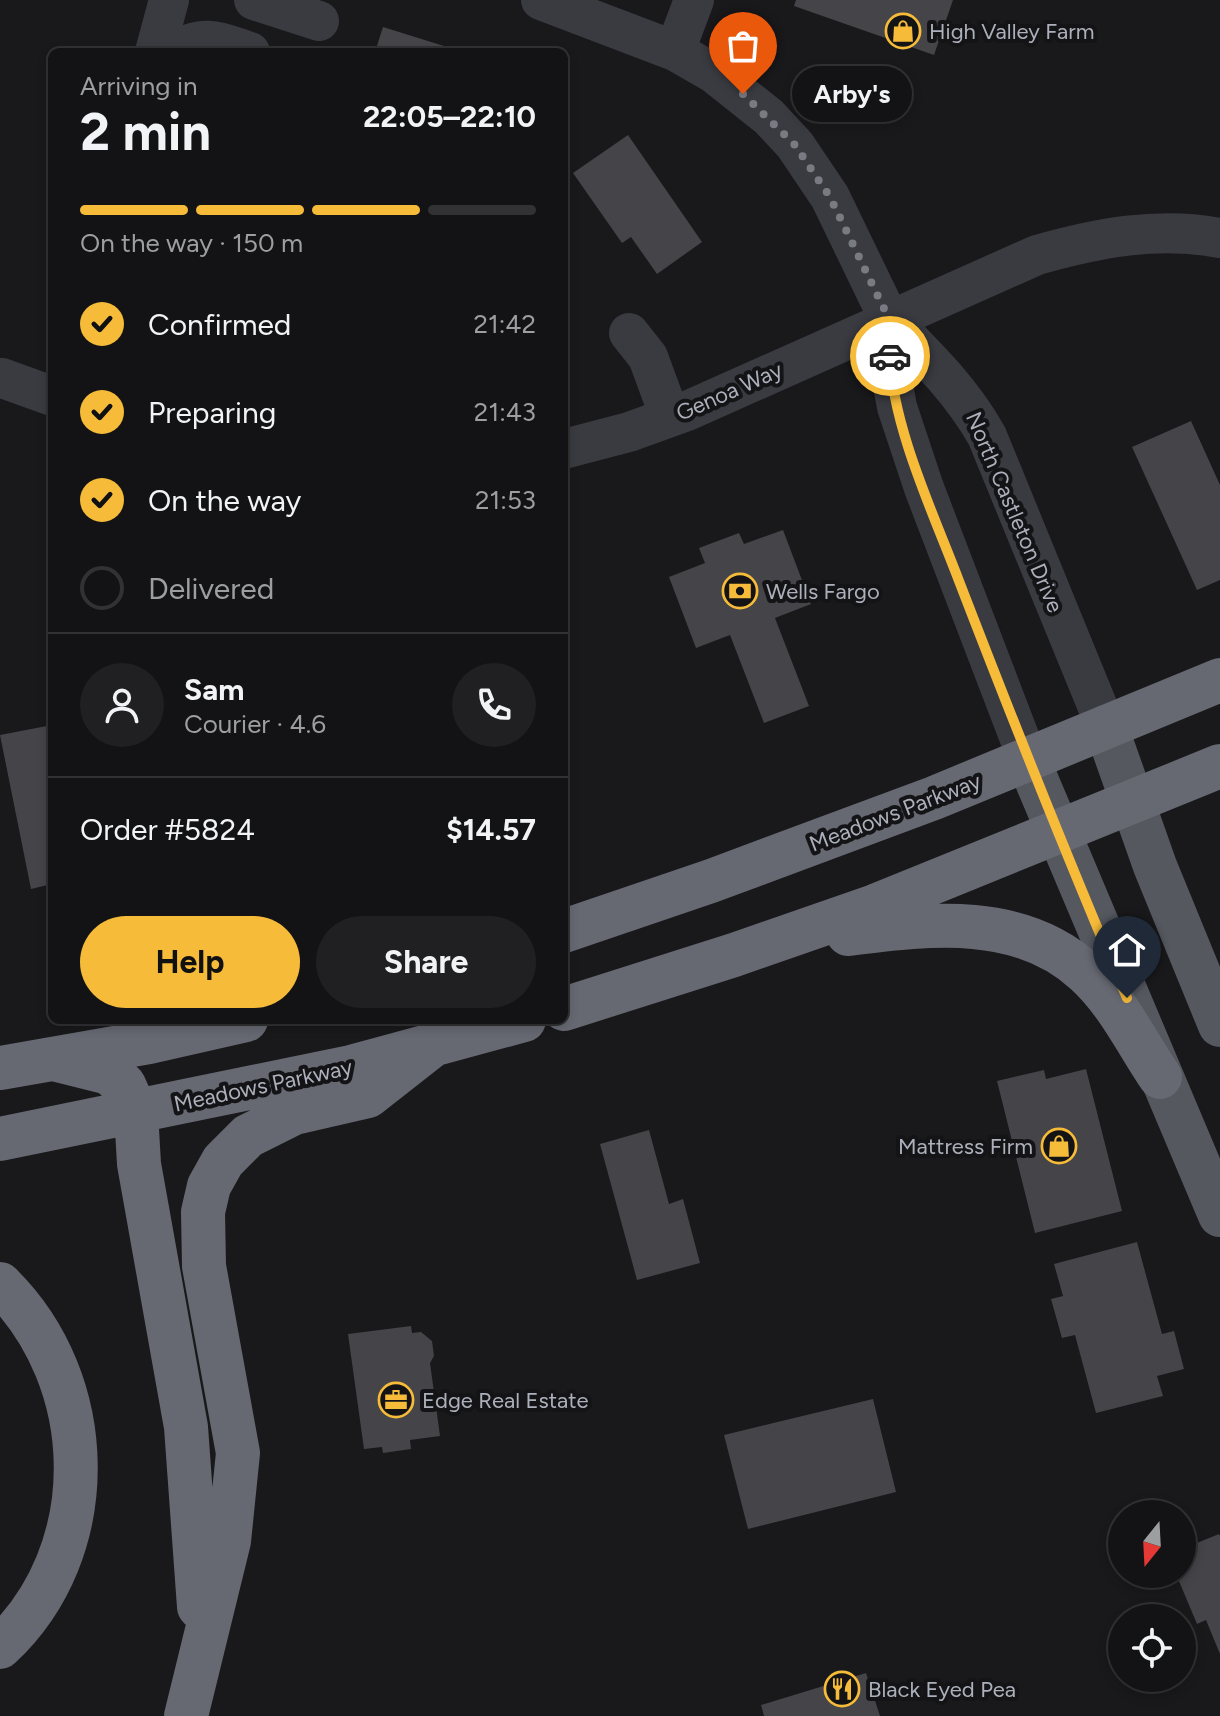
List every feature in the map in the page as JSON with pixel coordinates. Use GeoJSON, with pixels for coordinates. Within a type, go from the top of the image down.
{"type":"FeatureCollection","features":[{"type":"Feature","properties":{"kind":"highway","name":"Meadows Parkway"},"geometry":{"type":"LineString","coordinates":[[568,930],[847,831],[1220,680]]}},
{"type":"Feature","properties":{"kind":"highway"},"geometry":{"type":"LineString","coordinates":[[568,1008],[770,943],[890,900],[1220,766]]}},
{"type":"Feature","properties":{"kind":"highway"},"geometry":{"type":"LineString","coordinates":[[770,943],[925,924],[991,928],[1014,934],[1050,948],[1087,973],[1109,999],[1160,1077]]}},
{"type":"Feature","properties":{"kind":"highway"},"geometry":{"type":"LineString","coordinates":[[19,1063],[225,1024]]}},
{"type":"Feature","properties":{"kind":"highway","name":"Meadows Parkway"},"geometry":{"type":"LineString","coordinates":[[0,1139],[351,1067],[509,1024]]}},
{"type":"Feature","properties":{"kind":"highway"},"geometry":{"type":"LineString","coordinates":[[186,1716],[229,1541],[238,1453],[204,1266],[202,1226],[209,1186],[223,1161],[248,1136],[294,1113],[368,1096],[433,1045]]}},
{"type":"Feature","properties":{"kind":"highway"},"geometry":{"type":"LineString","coordinates":[[19,1063],[109,1073],[124,1085],[136,1112],[139,1164],[186,1427],[202,1645]]}},
{"type":"Feature","properties":{"kind":"highway"},"geometry":{"type":"LineString","coordinates":[[0,1284],[36,1330],[61,1378],[71,1407],[77,1451],[76,1491],[68,1534],[55,1571],[35,1606],[0,1647]]}},
{"type":"Feature","properties":{"kind":"main road","name":"North Castleton Drive"},"geometry":{"type":"LineString","coordinates":[[1106,727],[1132,803],[1220,1025]]}},
{"type":"Feature","properties":{"kind":"main road"},"geometry":{"type":"LineString","coordinates":[[1028,760],[1220,1215]]}},
{"type":"Feature","properties":{"kind":"street"},"geometry":{"type":"LineString","coordinates":[[156,48],[169,0]]}},
{"type":"Feature","properties":{"kind":"street"},"geometry":{"type":"LineString","coordinates":[[254,0],[318,24]]}},
{"type":"Feature","properties":{"kind":"street"},"geometry":{"type":"LineString","coordinates":[[541,0],[675,51],[743,94],[795,145],[837,209],[889,319],[890,369],[897,407],[924,488],[1028,760]]}},
{"type":"Feature","properties":{"kind":"street"},"geometry":{"type":"LineString","coordinates":[[675,51],[694,0]]}},
{"type":"Feature","properties":{"kind":"street"},"geometry":{"type":"LineString","coordinates":[[183,48],[208,38],[238,48]]}},
{"type":"Feature","properties":{"kind":"street","name":"Genoa Way"},"geometry":{"type":"LineString","coordinates":[[568,448],[629,432],[670,417],[998,270],[1064,247],[1144,234],[1220,238]]}},
{"type":"Feature","properties":{"kind":"street","name":"North Castleton Drive"},"geometry":{"type":"LineString","coordinates":[[889,319],[946,376],[969,404],[987,436],[1106,727]]}},
{"type":"Feature","properties":{"kind":"street"},"geometry":{"type":"LineString","coordinates":[[629,333],[648,357],[670,417]]}},
{"type":"Feature","properties":{"kind":"street"},"geometry":{"type":"LineString","coordinates":[[2,378],[48,395]]}},
{"type":"Feature","properties":{"kind":"building","name":"High Valley Farm"},"geometry":{"type":"Polygon","coordinates":[[[796,0],[953,0],[934,55],[794,6],[796,0]]]}},
{"type":"Feature","properties":{"kind":"building"},"geometry":{"type":"Polygon","coordinates":[[[383,27],[450,48],[376,48],[383,27]]]}},
{"type":"Feature","properties":{"kind":"building"},"geometry":{"type":"Polygon","coordinates":[[[628,135],[702,242],[657,274],[631,237],[622,243],[573,173],[628,135]]]}},
{"type":"Feature","properties":{"kind":"building"},"geometry":{"type":"Polygon","coordinates":[[[1191,421],[1220,485],[1220,580],[1197,590],[1132,447],[1191,421]]]}},
{"type":"Feature","properties":{"kind":"building","name":"Wells Fargo"},"geometry":{"type":"Polygon","coordinates":[[[783,530],[811,604],[775,618],[809,706],[764,723],[730,635],[696,648],[669,577],[705,563],[699,548],[739,533],[744,544],[783,530]]]}},
{"type":"Feature","properties":{"kind":"building"},"geometry":{"type":"Polygon","coordinates":[[[48,726],[48,885],[31,889],[0,735],[48,726]]]}},
{"type":"Feature","properties":{"kind":"building","name":"Mattress Firm"},"geometry":{"type":"Polygon","coordinates":[[[1086,1069],[1122,1211],[1035,1233],[997,1081],[1044,1070],[1046,1079],[1086,1069]]]}},
{"type":"Feature","properties":{"kind":"building"},"geometry":{"type":"Polygon","coordinates":[[[649,1130],[669,1204],[683,1199],[700,1263],[637,1280],[600,1144],[649,1130]]]}},
{"type":"Feature","properties":{"kind":"building"},"geometry":{"type":"Polygon","coordinates":[[[1137,1242],[1162,1334],[1174,1331],[1184,1369],[1157,1376],[1163,1396],[1096,1413],[1075,1335],[1062,1338],[1051,1299],[1063,1296],[1054,1264],[1137,1242]]]}},
{"type":"Feature","properties":{"kind":"building","name":"Edge Real Estate"},"geometry":{"type":"Polygon","coordinates":[[[411,1326],[412,1333],[421,1332],[432,1341],[434,1356],[430,1363],[440,1436],[410,1440],[411,1449],[383,1453],[382,1447],[364,1449],[348,1334],[411,1326]]]}},
{"type":"Feature","properties":{"kind":"building"},"geometry":{"type":"Polygon","coordinates":[[[873,1399],[896,1492],[748,1529],[724,1435],[873,1399]]]}},
{"type":"Feature","properties":{"kind":"building"},"geometry":{"type":"Polygon","coordinates":[[[1220,1536],[1220,1654],[1206,1620],[1197,1624],[1196,1604],[1189,1604],[1182,1588],[1196,1588],[1196,1543],[1220,1536]]]}},
{"type":"Feature","properties":{"kind":"building","name":"Black Eyed Pea"},"geometry":{"type":"Polygon","coordinates":[[[866,1673],[880,1716],[764,1716],[761,1705],[866,1673]]]}},
{"type":"Feature","properties":{"kind":"way so far"},"geometry":{"type":"LineString","coordinates":[[743,94],[795,145],[830,197],[872,278],[889,319],[890,356]]}},
{"type":"Feature","properties":{"kind":"place","name":"High Valley Farm"},"geometry":{"type":"Point","coordinates":[903,31]}},
{"type":"Feature","properties":{"kind":"place","name":"Arby's"},"geometry":{"type":"Point","coordinates":[743,94]}},
{"type":"Feature","properties":{"kind":"place","name":"Wells Fargo"},"geometry":{"type":"Point","coordinates":[740,591]}},
{"type":"Feature","properties":{"kind":"place","name":"Mattress Firm"},"geometry":{"type":"Point","coordinates":[1059,1146]}},
{"type":"Feature","properties":{"kind":"place","name":"Edge Real Estate"},"geometry":{"type":"Point","coordinates":[396,1400]}},
{"type":"Feature","properties":{"kind":"place","name":"Black Eyed Pea"},"geometry":{"type":"Point","coordinates":[842,1689]}},
{"type":"Feature","properties":{"kind":"route"},"geometry":{"type":"LineString","coordinates":[[890,356],[897,407],[924,488],[1028,760],[1127,998]]}}]}
